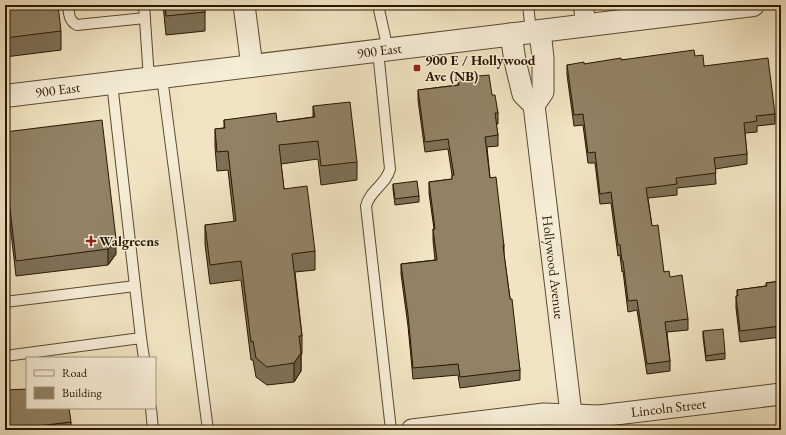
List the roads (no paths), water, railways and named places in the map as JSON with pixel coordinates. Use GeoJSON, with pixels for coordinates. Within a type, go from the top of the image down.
{"type":"FeatureCollection","features":[{"type":"Feature","properties":{"kind":"street"},"geometry":{"type":"LineString","coordinates":[[244,5],[252,66]]}},
{"type":"Feature","properties":{"kind":"street","name":"900 East"},"geometry":{"type":"LineString","coordinates":[[5,96],[527,32],[584,15],[644,15],[754,5]]}},
{"type":"Feature","properties":{"kind":"street"},"geometry":{"type":"LineString","coordinates":[[527,32],[543,58],[543,92],[534,105],[523,94],[515,61],[527,32]]}},
{"type":"Feature","properties":{"kind":"street","name":"Hollywood Avenue"},"geometry":{"type":"LineString","coordinates":[[534,105],[572,423]]}},
{"type":"Feature","properties":{"kind":"street","name":"Lincoln Street"},"geometry":{"type":"LineString","coordinates":[[412,430],[544,414],[572,423],[599,416],[781,394]]}},
{"type":"Feature","properties":{"kind":"lane"},"geometry":{"type":"LineString","coordinates":[[68,5],[70,18],[72,22],[77,25],[145,18]]}},
{"type":"Feature","properties":{"kind":"lane"},"geometry":{"type":"LineString","coordinates":[[144,5],[208,430]]}},
{"type":"Feature","properties":{"kind":"lane"},"geometry":{"type":"LineString","coordinates":[[378,5],[383,50],[390,169],[385,181],[373,192],[368,199],[366,206],[391,430]]}},
{"type":"Feature","properties":{"kind":"lane"},"geometry":{"type":"LineString","coordinates":[[527,32],[528,5]]}},
{"type":"Feature","properties":{"kind":"lane"},"geometry":{"type":"LineString","coordinates":[[112,83],[144,357]]}},
{"type":"Feature","properties":{"kind":"lane"},"geometry":{"type":"LineString","coordinates":[[5,302],[135,286]]}},
{"type":"Feature","properties":{"kind":"lane"},"geometry":{"type":"LineString","coordinates":[[5,356],[141,338]]}},
{"type":"Feature","properties":{"kind":"lane"},"geometry":{"type":"LineString","coordinates":[[151,409],[153,430]]}},
{"type":"Feature","properties":{"kind":"place","name":"900 E / Hollywood Ave (NB)"},"geometry":{"type":"Point","coordinates":[417,68]}},
{"type":"Feature","properties":{"kind":"place","name":"Walgreens"},"geometry":{"type":"Point","coordinates":[91,241]}}]}
